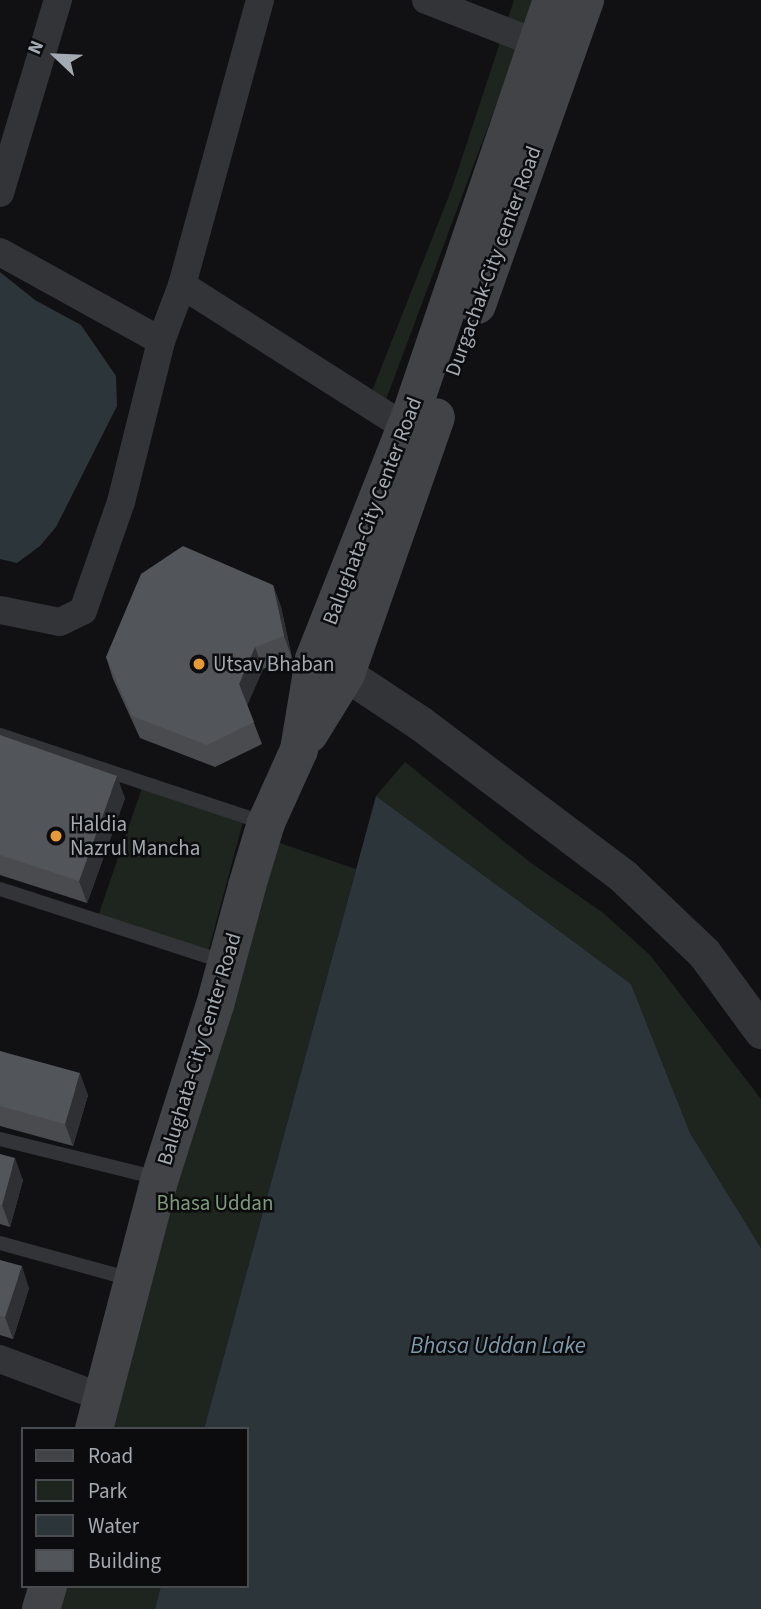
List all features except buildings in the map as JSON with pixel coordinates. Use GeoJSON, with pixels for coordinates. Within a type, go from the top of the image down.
{"type":"FeatureCollection","features":[{"type":"Feature","properties":{"kind":"main road","name":"Balughata-City Center Road"},"geometry":{"type":"LineString","coordinates":[[99,1413],[136,1280],[160,1178],[227,963],[266,823],[299,750],[330,667],[405,427],[552,0]]}},
{"type":"Feature","properties":{"kind":"main road","name":"Durgachak-City center Road"},"geometry":{"type":"LineString","coordinates":[[330,667],[585,0]]}},
{"type":"Feature","properties":{"kind":"main road"},"geometry":{"type":"LineString","coordinates":[[41,1609],[47,1588]]}},
{"type":"Feature","properties":{"kind":"street"},"geometry":{"type":"LineString","coordinates":[[0,193],[58,0]]}},
{"type":"Feature","properties":{"kind":"street"},"geometry":{"type":"LineString","coordinates":[[0,610],[60,622],[83,611],[121,502],[161,341],[182,285],[260,0]]}},
{"type":"Feature","properties":{"kind":"street"},"geometry":{"type":"LineString","coordinates":[[426,0],[538,44]]}},
{"type":"Feature","properties":{"kind":"street"},"geometry":{"type":"LineString","coordinates":[[0,252],[161,341]]}},
{"type":"Feature","properties":{"kind":"street"},"geometry":{"type":"LineString","coordinates":[[182,285],[405,427]]}},
{"type":"Feature","properties":{"kind":"street"},"geometry":{"type":"LineString","coordinates":[[330,667],[420,723],[624,877],[704,953],[761,1031]]}},
{"type":"Feature","properties":{"kind":"street"},"geometry":{"type":"LineString","coordinates":[[0,1359],[99,1413]]}},
{"type":"Feature","properties":{"kind":"lane"},"geometry":{"type":"LineString","coordinates":[[0,736],[266,823]]}},
{"type":"Feature","properties":{"kind":"lane"},"geometry":{"type":"LineString","coordinates":[[0,889],[227,963]]}},
{"type":"Feature","properties":{"kind":"lane"},"geometry":{"type":"LineString","coordinates":[[0,1139],[160,1178]]}},
{"type":"Feature","properties":{"kind":"lane"},"geometry":{"type":"LineString","coordinates":[[0,1243],[136,1280]]}},
{"type":"Feature","properties":{"kind":"green space"},"geometry":{"type":"Polygon","coordinates":[[[514,0],[532,0],[520,41],[381,413],[367,404],[452,188],[514,0]]]}},
{"type":"Feature","properties":{"kind":"green space"},"geometry":{"type":"Polygon","coordinates":[[[405,762],[531,863],[602,912],[650,955],[761,1099],[761,1248],[690,1133],[631,984],[376,796],[405,762]]]}},
{"type":"Feature","properties":{"kind":"green space"},"geometry":{"type":"Polygon","coordinates":[[[143,785],[244,818],[207,956],[96,922],[143,785]]]}},
{"type":"Feature","properties":{"kind":"green space","name":"Bhasa Uddan"},"geometry":{"type":"Polygon","coordinates":[[[274,841],[356,869],[205,1427],[109,1427],[274,841]]]}},
{"type":"Feature","properties":{"kind":"green space"},"geometry":{"type":"Polygon","coordinates":[[[58,1588],[160,1588],[155,1609],[52,1609],[58,1588]]]}},
{"type":"Feature","properties":{"kind":"water"},"geometry":{"type":"Polygon","coordinates":[[[0,272],[35,300],[81,325],[116,376],[117,406],[56,527],[40,546],[17,563],[0,559],[0,272]]]}},
{"type":"Feature","properties":{"kind":"water","name":"Bhasa Uddan Lake"},"geometry":{"type":"Polygon","coordinates":[[[376,796],[631,984],[690,1133],[761,1248],[761,1609],[155,1609],[160,1588],[248,1588],[248,1427],[205,1427],[376,796]]]}},
{"type":"Feature","properties":{"kind":"place","name":"Utsav Bhaban"},"geometry":{"type":"Point","coordinates":[199,664]}},
{"type":"Feature","properties":{"kind":"place","name":"Haldia Nazrul Mancha"},"geometry":{"type":"Point","coordinates":[56,836]}}]}
